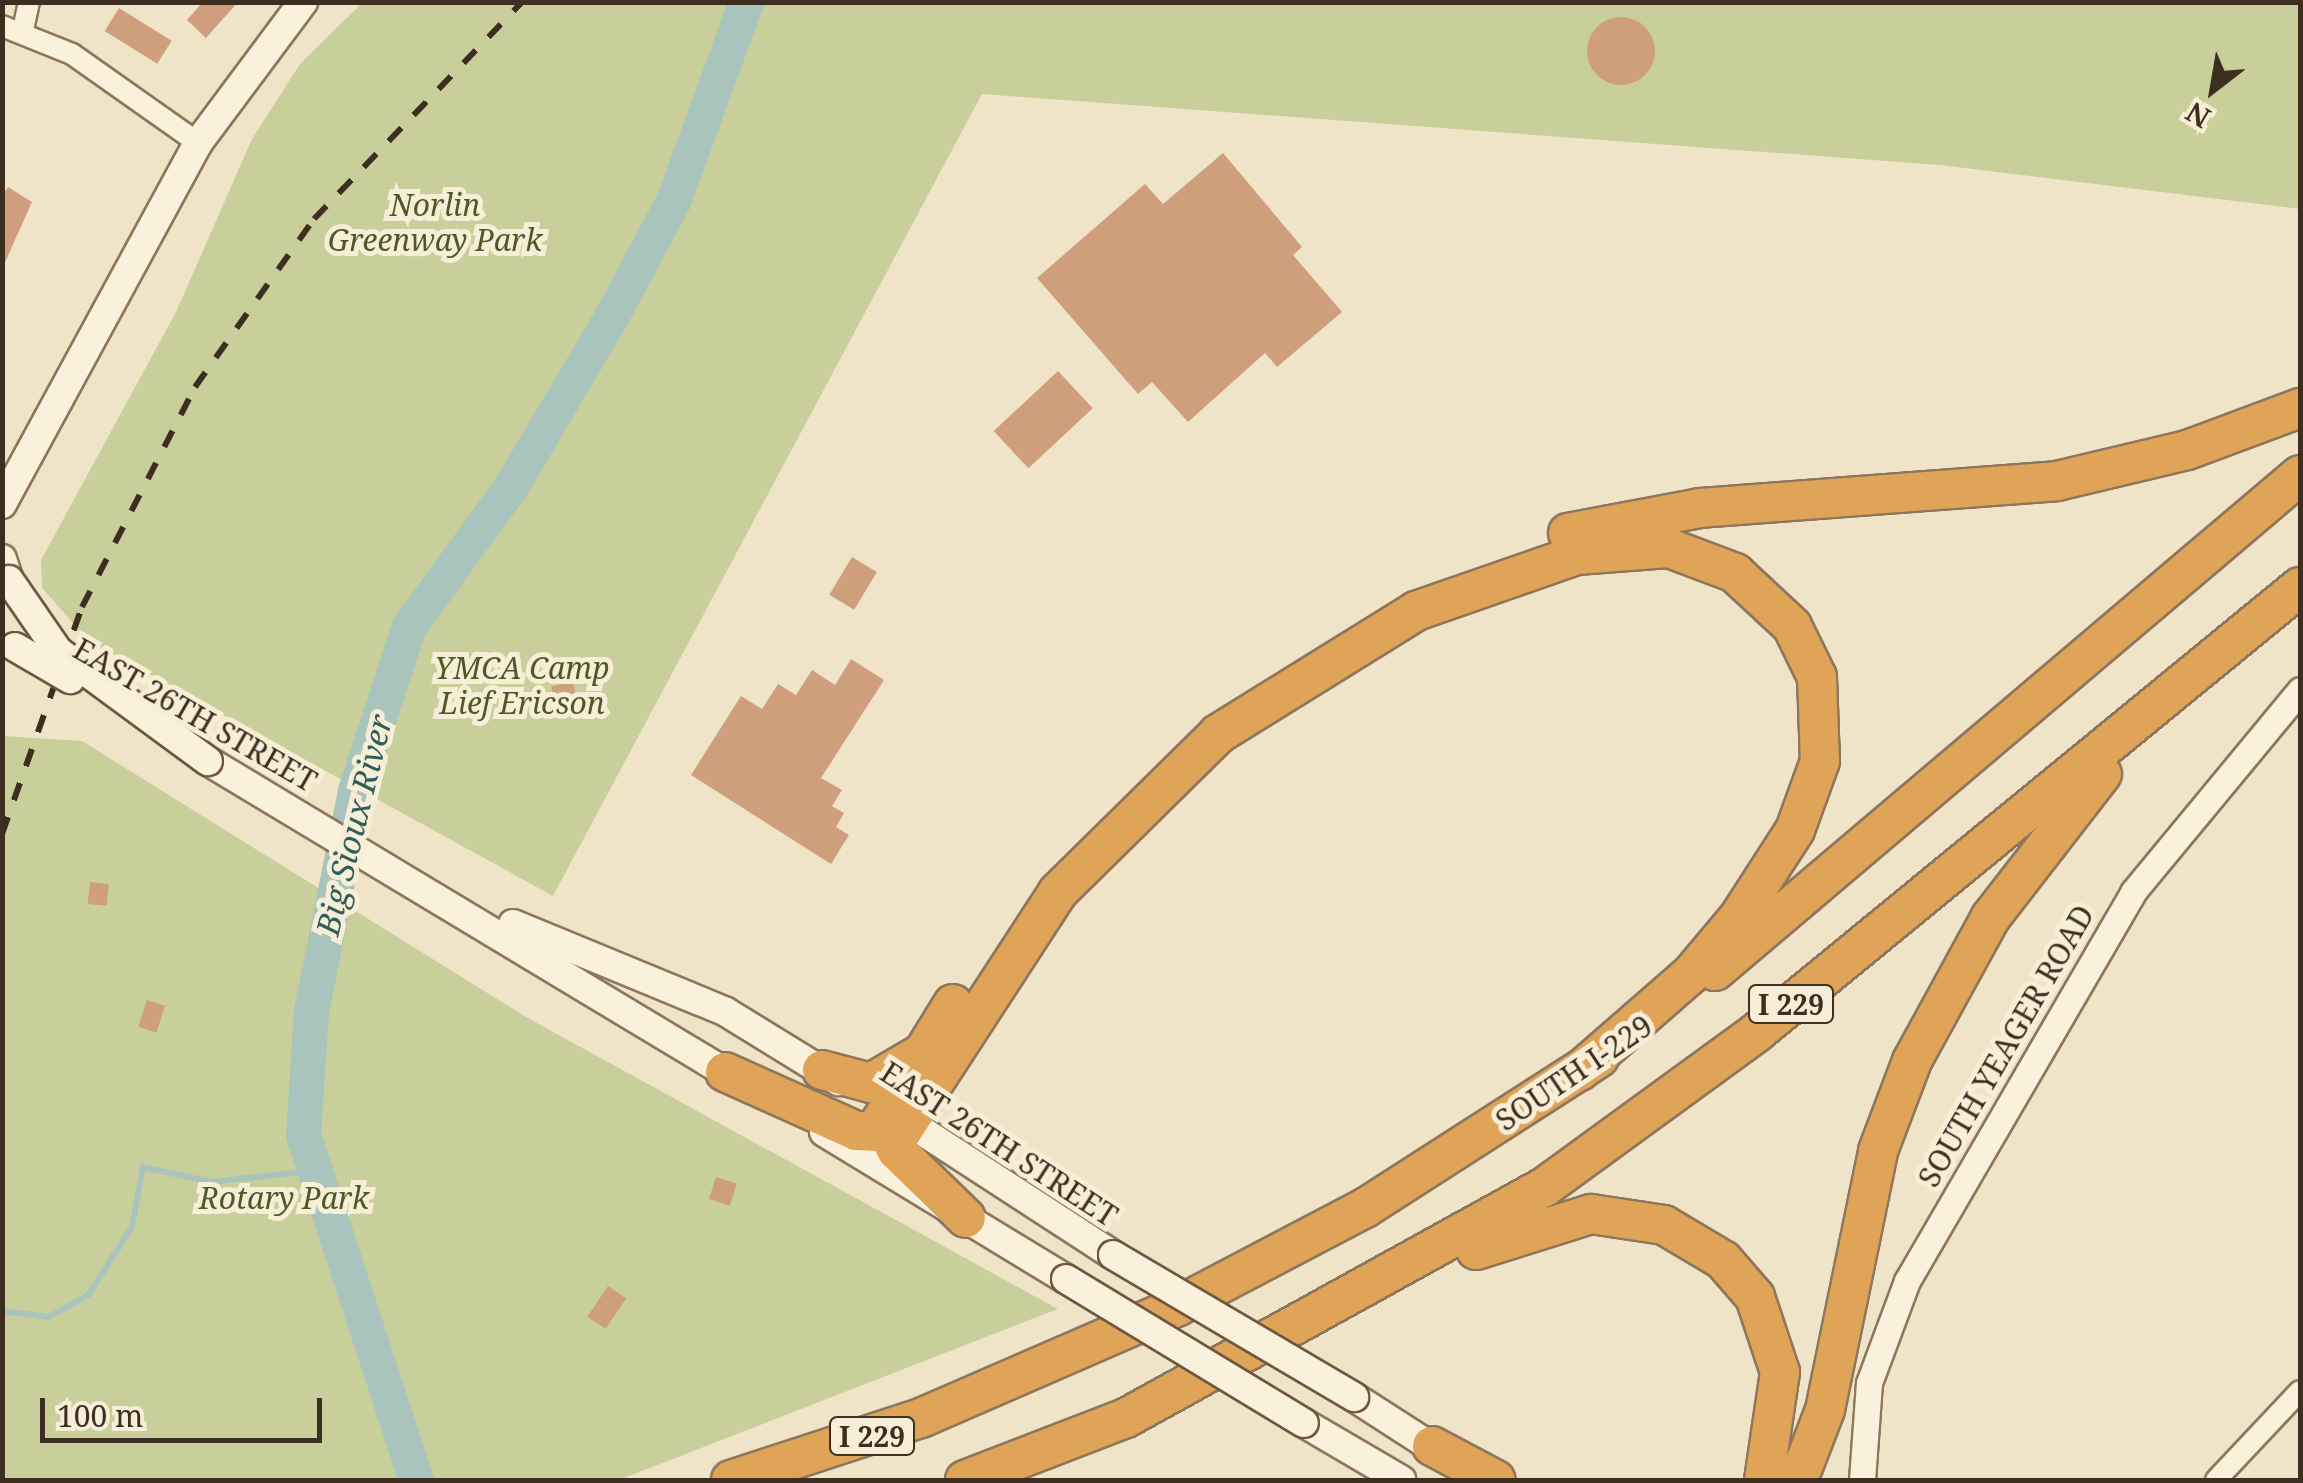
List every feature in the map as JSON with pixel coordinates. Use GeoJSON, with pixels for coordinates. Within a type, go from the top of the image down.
{"type":"FeatureCollection","features":[{"type":"Feature","properties":{"kind":"highway"},"geometry":{"type":"LineString","coordinates":[[895,1122],[929,1042],[1006,921],[1101,806],[1234,691],[1383,601],[1550,538],[1654,514],[2057,482],[2187,450],[2300,408]]}},
{"type":"Feature","properties":{"kind":"highway","name":"SOUTH I-229"},"geometry":{"type":"LineString","coordinates":[[731,1480],[921,1418],[1178,1306],[1352,1216],[1580,1071],[1750,944],[2300,475]]}},
{"type":"Feature","properties":{"kind":"highway"},"geometry":{"type":"LineString","coordinates":[[895,1122],[1058,892],[1173,771],[1265,699],[1358,641],[1470,590],[1609,548],[1691,552],[1755,586],[1792,626],[1816,677],[1820,761],[1794,830],[1739,917],[1690,974],[1580,1071]]}},
{"type":"Feature","properties":{"kind":"highway","name":"I 229"},"geometry":{"type":"LineString","coordinates":[[965,1480],[1126,1418],[1471,1234],[1687,1086],[2225,653],[2300,586]]}},
{"type":"Feature","properties":{"kind":"highway"},"geometry":{"type":"LineString","coordinates":[[1798,1480],[1825,1410],[1878,1152],[1937,1012],[1991,917],[2062,822],[2225,653]]}},
{"type":"Feature","properties":{"kind":"highway"},"geometry":{"type":"LineString","coordinates":[[822,1070],[871,1083],[929,1042]]}},
{"type":"Feature","properties":{"kind":"highway"},"geometry":{"type":"LineString","coordinates":[[726,1072],[895,1122],[966,1218]]}},
{"type":"Feature","properties":{"kind":"highway"},"geometry":{"type":"LineString","coordinates":[[1326,1312],[1564,1216],[1640,1219],[1696,1241],[1741,1277],[1768,1323],[1780,1397],[1764,1480]]}},
{"type":"Feature","properties":{"kind":"highway"},"geometry":{"type":"LineString","coordinates":[[1741,1480],[1780,1397]]}},
{"type":"Feature","properties":{"kind":"highway"},"geometry":{"type":"LineString","coordinates":[[1432,1446],[1496,1480]]}},
{"type":"Feature","properties":{"kind":"main road"},"geometry":{"type":"LineString","coordinates":[[2,504],[198,143],[303,2]]}},
{"type":"Feature","properties":{"kind":"main road"},"geometry":{"type":"LineString","coordinates":[[6,570],[58,651],[208,761]]}},
{"type":"Feature","properties":{"kind":"main road","name":"EAST 26TH STREET"},"geometry":{"type":"LineString","coordinates":[[9,643],[460,905],[726,1072],[1400,1480]]}},
{"type":"Feature","properties":{"kind":"main road","name":"EAST 26TH STREET"},"geometry":{"type":"LineString","coordinates":[[460,905],[631,968],[822,1070],[895,1122],[1354,1396],[1481,1480]]}},
{"type":"Feature","properties":{"kind":"street"},"geometry":{"type":"LineString","coordinates":[[29,2],[13,28],[198,143]]}},
{"type":"Feature","properties":{"kind":"street","name":"SOUTH YEAGER ROAD"},"geometry":{"type":"LineString","coordinates":[[1862,1480],[1870,1383],[1907,1280],[2134,892],[2300,690]]}},
{"type":"Feature","properties":{"kind":"street"},"geometry":{"type":"LineString","coordinates":[[2216,1480],[2300,1391]]}},
{"type":"Feature","properties":{"kind":"green space"},"geometry":{"type":"Polygon","coordinates":[[[362,3],[2300,3],[2300,209],[1940,165],[982,94],[553,896],[89,641],[42,588],[41,560],[176,312],[252,139],[300,64],[362,3]]]}},
{"type":"Feature","properties":{"kind":"green space","name":"Rotary Park"},"geometry":{"type":"Polygon","coordinates":[[[2,736],[82,741],[526,1017],[1058,1309],[619,1480],[3,1480],[2,736]]]}},
{"type":"Feature","properties":{"kind":"building"},"geometry":{"type":"Polygon","coordinates":[[[203,2],[238,2],[206,38],[187,20],[203,2]]]}},
{"type":"Feature","properties":{"kind":"building"},"geometry":{"type":"Polygon","coordinates":[[[119,8],[172,41],[157,64],[105,31],[119,8]]]}},
{"type":"Feature","properties":{"kind":"building"},"geometry":{"type":"Polygon","coordinates":[[[1621,17],[1645,27],[1655,51],[1645,75],[1621,85],[1597,75],[1587,51],[1597,27],[1621,17]]]}},
{"type":"Feature","properties":{"kind":"building"},"geometry":{"type":"Polygon","coordinates":[[[1223,153],[1302,247],[1293,255],[1342,312],[1277,367],[1265,353],[1188,422],[1152,382],[1138,394],[1037,278],[1145,184],[1163,204],[1223,153]]]}},
{"type":"Feature","properties":{"kind":"building"},"geometry":{"type":"Polygon","coordinates":[[[8,187],[32,202],[2,269],[2,196],[8,187]]]}},
{"type":"Feature","properties":{"kind":"building"},"geometry":{"type":"Polygon","coordinates":[[[1058,371],[1093,408],[1028,468],[994,431],[1058,371]]]}},
{"type":"Feature","properties":{"kind":"building"},"geometry":{"type":"Polygon","coordinates":[[[852,557],[877,572],[854,610],[829,595],[852,557]]]}},
{"type":"Feature","properties":{"kind":"building"},"geometry":{"type":"Polygon","coordinates":[[[851,659],[884,680],[821,778],[842,790],[832,806],[844,813],[836,827],[849,835],[831,864],[691,775],[741,696],[762,709],[778,684],[796,695],[812,670],[835,685],[851,659]]]}},
{"type":"Feature","properties":{"kind":"building"},"geometry":{"type":"Polygon","coordinates":[[[573,682],[578,705],[556,710],[551,687],[573,682]]]}},
{"type":"Feature","properties":{"kind":"building"},"geometry":{"type":"Polygon","coordinates":[[[90,882],[109,884],[107,906],[88,904],[90,882]]]}},
{"type":"Feature","properties":{"kind":"building"},"geometry":{"type":"Polygon","coordinates":[[[147,1000],[165,1006],[156,1033],[138,1027],[147,1000]]]}},
{"type":"Feature","properties":{"kind":"building"},"geometry":{"type":"Polygon","coordinates":[[[716,1177],[737,1184],[730,1206],[709,1199],[716,1177]]]}},
{"type":"Feature","properties":{"kind":"building"},"geometry":{"type":"Polygon","coordinates":[[[608,1286],[626,1298],[606,1329],[587,1317],[608,1286]]]}},
{"type":"Feature","properties":{"kind":"waterway","name":"Big Sioux River"},"geometry":{"type":"LineString","coordinates":[[416,1480],[303,1135],[311,1011],[355,790],[409,626],[511,486],[611,317],[673,201],[746,2]]}},
{"type":"Feature","properties":{"kind":"waterway"},"geometry":{"type":"LineString","coordinates":[[2,1311],[49,1317],[88,1295],[132,1227],[143,1167],[211,1182],[312,1171]]}},
{"type":"Feature","properties":{"kind":"railway"},"geometry":{"type":"LineString","coordinates":[[2,834],[82,607],[195,387],[314,219],[522,2]]}},
{"type":"Feature","properties":{"kind":"park label","name":"Norlin Greenway Park"},"geometry":{"type":"Point","coordinates":[435,222]}},
{"type":"Feature","properties":{"kind":"park label","name":"YMCA Camp Lief Ericson"},"geometry":{"type":"Point","coordinates":[522,685]}}]}
